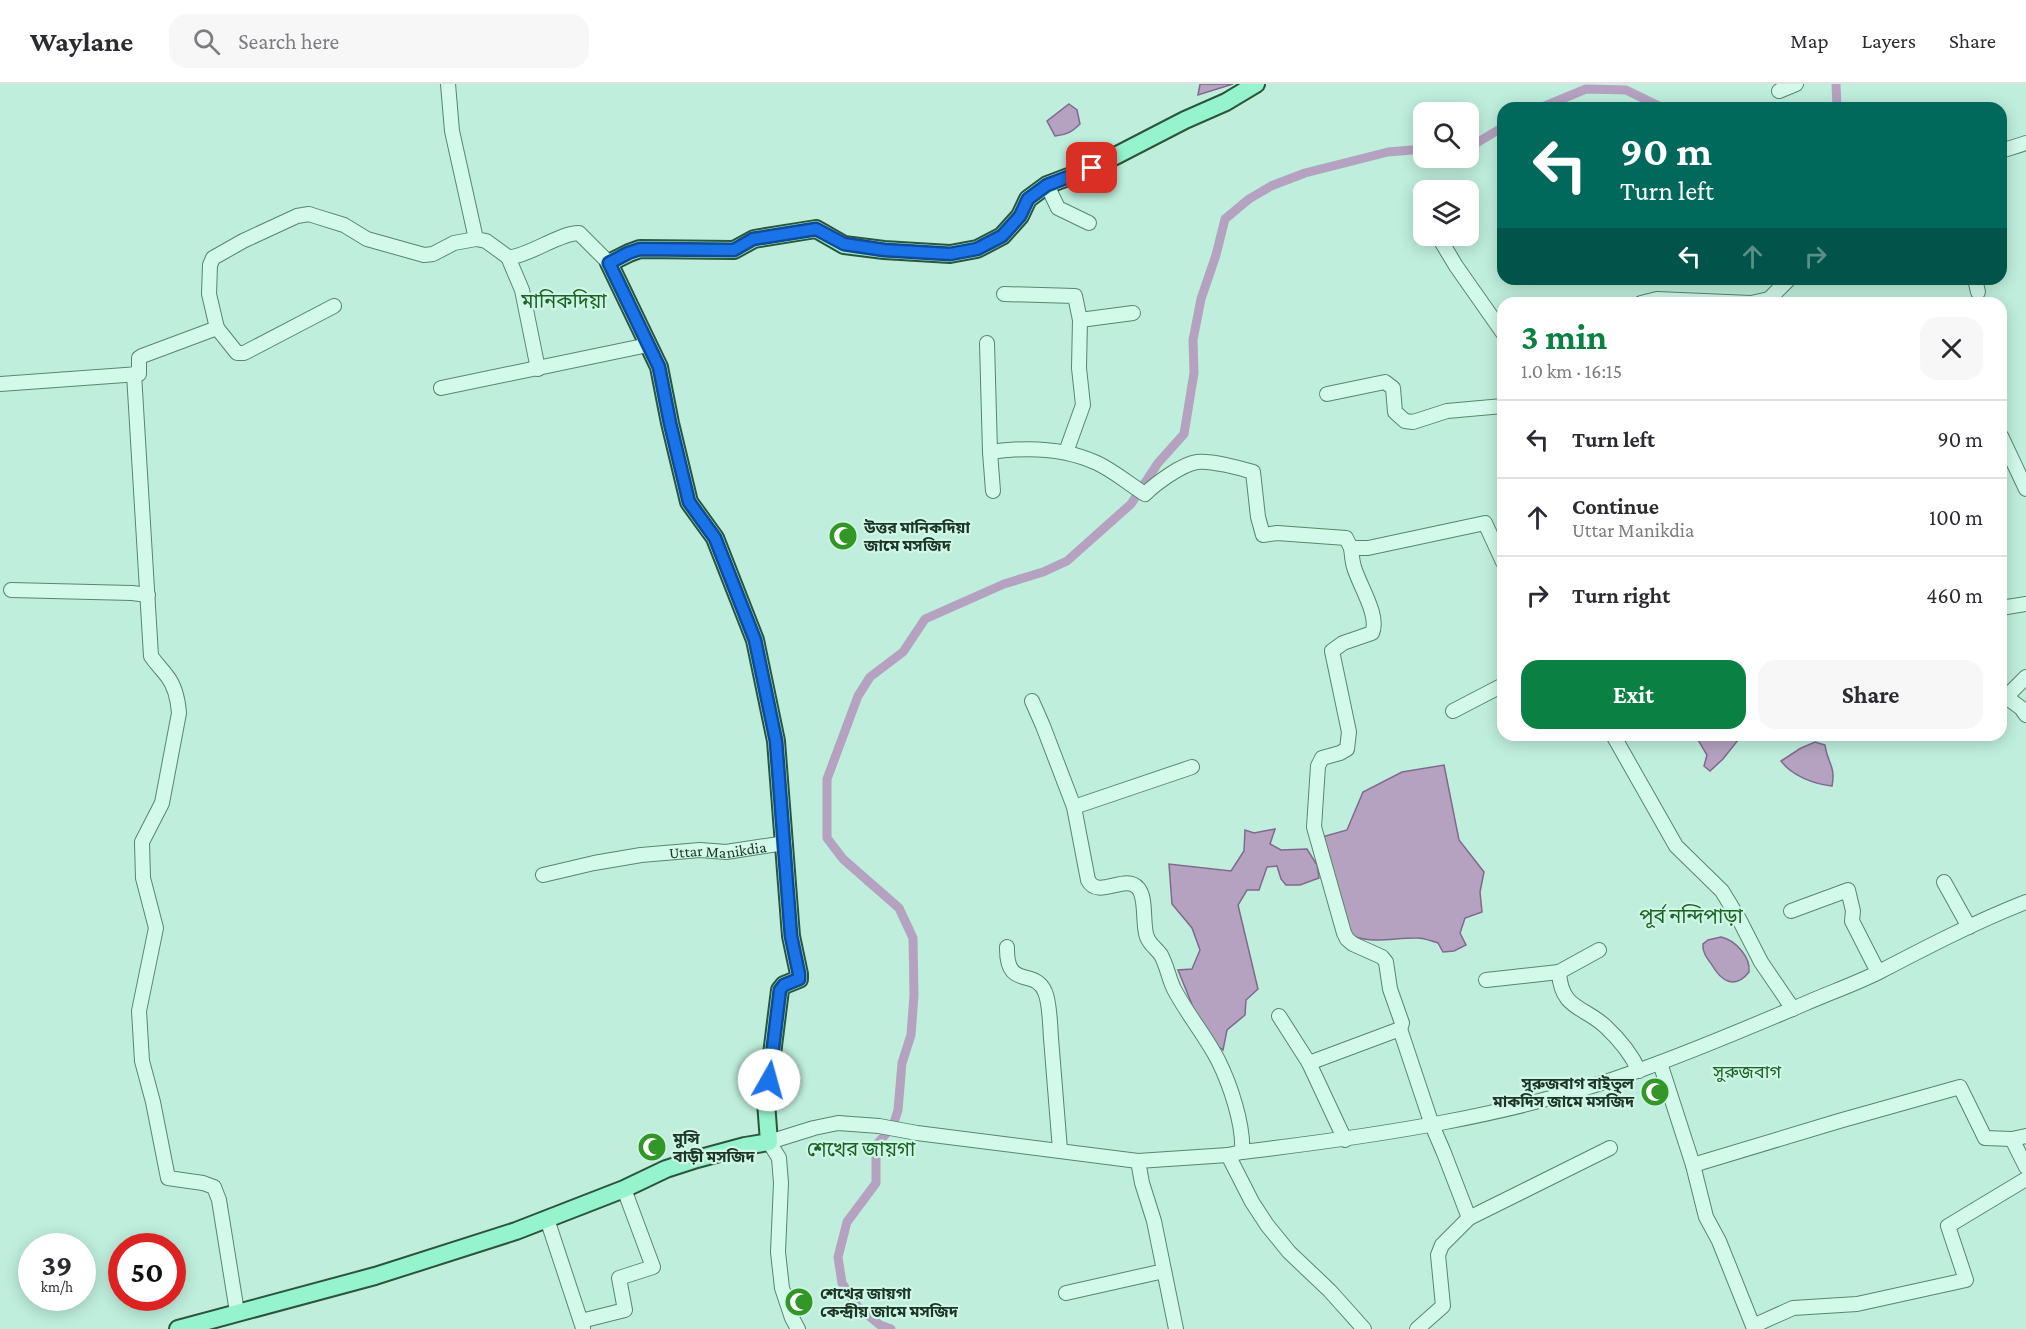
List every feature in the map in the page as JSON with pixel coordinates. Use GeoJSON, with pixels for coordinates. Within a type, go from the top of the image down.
{"type":"FeatureCollection","features":[{"type":"Feature","properties":{"kind":"main road"},"geometry":{"type":"LineString","coordinates":[[609,263],[640,249],[734,250],[753,239],[816,229],[844,244],[884,250],[950,254],[977,249],[1002,236],[1020,216],[1028,199],[1047,185],[1092,168],[1226,102],[1256,84]]}},
{"type":"Feature","properties":{"kind":"main road","name":"Uttar Manikdia"},"geometry":{"type":"LineString","coordinates":[[609,263],[661,374],[689,502],[715,538],[755,640],[776,741],[785,843]]}},
{"type":"Feature","properties":{"kind":"main road"},"geometry":{"type":"LineString","coordinates":[[178,1329],[375,1276],[516,1231],[624,1189],[666,1169],[745,1146],[769,1142],[766,1102],[780,990],[784,985],[799,979],[791,936],[785,843]]}},
{"type":"Feature","properties":{"kind":"street"},"geometry":{"type":"LineString","coordinates":[[448,84],[452,131],[476,239]]}},
{"type":"Feature","properties":{"kind":"street"},"geometry":{"type":"LineString","coordinates":[[1779,91],[1796,84]]}},
{"type":"Feature","properties":{"kind":"street"},"geometry":{"type":"LineString","coordinates":[[2007,149],[2026,144]]}},
{"type":"Feature","properties":{"kind":"street"},"geometry":{"type":"LineString","coordinates":[[1047,185],[1058,208],[1089,223]]}},
{"type":"Feature","properties":{"kind":"street"},"geometry":{"type":"LineString","coordinates":[[334,306],[244,353],[237,352],[217,328],[209,294],[210,265],[213,258],[243,241],[297,216],[309,214],[344,225],[367,239],[424,255],[433,254],[454,243],[476,239],[486,241],[508,257],[522,290],[538,369]]}},
{"type":"Feature","properties":{"kind":"street"},"geometry":{"type":"LineString","coordinates":[[508,257],[524,255],[576,233],[581,235],[609,263]]}},
{"type":"Feature","properties":{"kind":"street"},"geometry":{"type":"LineString","coordinates":[[1443,246],[1497,324]]}},
{"type":"Feature","properties":{"kind":"street"},"geometry":{"type":"LineString","coordinates":[[1771,297],[1783,285]]}},
{"type":"Feature","properties":{"kind":"street"},"geometry":{"type":"LineString","coordinates":[[1004,294],[1075,296],[1080,320],[1079,368],[1083,405],[1066,452]]}},
{"type":"Feature","properties":{"kind":"street"},"geometry":{"type":"LineString","coordinates":[[1080,320],[1133,313]]}},
{"type":"Feature","properties":{"kind":"street"},"geometry":{"type":"LineString","coordinates":[[0,384],[139,374],[139,358],[142,356],[217,328]]}},
{"type":"Feature","properties":{"kind":"street"},"geometry":{"type":"LineString","coordinates":[[987,342],[993,491]]}},
{"type":"Feature","properties":{"kind":"street"},"geometry":{"type":"LineString","coordinates":[[441,388],[648,345]]}},
{"type":"Feature","properties":{"kind":"street"},"geometry":{"type":"LineString","coordinates":[[134,374],[139,484],[152,656],[173,687],[179,713],[162,803],[142,842],[143,878],[156,928],[140,1011],[142,1061],[153,1102],[168,1178],[203,1183],[214,1187],[219,1200],[237,1312]]}},
{"type":"Feature","properties":{"kind":"street"},"geometry":{"type":"LineString","coordinates":[[1327,394],[1385,382],[1393,388],[1395,412],[1405,422],[1413,422],[1447,411],[1497,407]]}},
{"type":"Feature","properties":{"kind":"street"},"geometry":{"type":"LineString","coordinates":[[990,452],[1011,449],[1066,452],[1098,463],[1145,494],[1174,472],[1197,462],[1235,466],[1253,472],[1258,517],[1263,535],[1277,533],[1346,538],[1351,548],[1353,566],[1370,606],[1374,626],[1372,633],[1343,643],[1332,651],[1349,732],[1347,749],[1322,758],[1318,766],[1314,827],[1347,939],[1382,957],[1386,962],[1390,989],[1402,1023],[1400,1029],[1432,1125],[1469,1218]]}},
{"type":"Feature","properties":{"kind":"street"},"geometry":{"type":"LineString","coordinates":[[2007,449],[2026,489]]}},
{"type":"Feature","properties":{"kind":"street"},"geometry":{"type":"LineString","coordinates":[[1351,548],[1368,548],[1485,523],[1497,548]]}},
{"type":"Feature","properties":{"kind":"street"},"geometry":{"type":"LineString","coordinates":[[11,590],[148,595]]}},
{"type":"Feature","properties":{"kind":"street"},"geometry":{"type":"LineString","coordinates":[[2007,607],[2026,604]]}},
{"type":"Feature","properties":{"kind":"street"},"geometry":{"type":"LineString","coordinates":[[2007,694],[2026,677]]}},
{"type":"Feature","properties":{"kind":"street"},"geometry":{"type":"LineString","coordinates":[[1453,711],[1497,688]]}},
{"type":"Feature","properties":{"kind":"street"},"geometry":{"type":"LineString","coordinates":[[2007,699],[2021,708],[2026,715]]}},
{"type":"Feature","properties":{"kind":"street"},"geometry":{"type":"LineString","coordinates":[[1032,701],[1074,807],[1088,880],[1096,888],[1121,884],[1138,888],[1142,897],[1147,937],[1161,956],[1174,990],[1218,1060],[1240,1122],[1243,1138],[1242,1152]]}},
{"type":"Feature","properties":{"kind":"street"},"geometry":{"type":"LineString","coordinates":[[1616,741],[1676,846],[1722,891],[1761,962],[1793,1009]]}},
{"type":"Feature","properties":{"kind":"street"},"geometry":{"type":"LineString","coordinates":[[1074,807],[1192,767]]}},
{"type":"Feature","properties":{"kind":"street","name":"Uttar Manikdia"},"geometry":{"type":"LineString","coordinates":[[543,875],[642,855],[700,850],[726,852],[785,843]]}},
{"type":"Feature","properties":{"kind":"street"},"geometry":{"type":"LineString","coordinates":[[1944,882],[1969,927]]}},
{"type":"Feature","properties":{"kind":"street"},"geometry":{"type":"LineString","coordinates":[[1791,910],[1848,890],[1853,911],[1852,921],[1878,972]]}},
{"type":"Feature","properties":{"kind":"street"},"geometry":{"type":"LineString","coordinates":[[798,1329],[782,1288],[778,1252],[780,1158],[769,1142],[838,1123],[879,1126],[917,1133],[1138,1161],[1228,1155],[1344,1140],[1432,1125],[1575,1092],[1639,1071],[1878,972],[2026,902]]}},
{"type":"Feature","properties":{"kind":"street"},"geometry":{"type":"LineString","coordinates":[[1007,947],[1010,970],[1040,984],[1045,991],[1060,1150]]}},
{"type":"Feature","properties":{"kind":"street"},"geometry":{"type":"LineString","coordinates":[[1486,980],[1559,972],[1599,950]]}},
{"type":"Feature","properties":{"kind":"street"},"geometry":{"type":"LineString","coordinates":[[1559,972],[1564,995],[1581,1010],[1603,1024],[1615,1036],[1632,1055],[1639,1071]]}},
{"type":"Feature","properties":{"kind":"street"},"geometry":{"type":"LineString","coordinates":[[1279,1016],[1309,1063],[1344,1140]]}},
{"type":"Feature","properties":{"kind":"street"},"geometry":{"type":"LineString","coordinates":[[1309,1063],[1400,1029]]}},
{"type":"Feature","properties":{"kind":"street"},"geometry":{"type":"LineString","coordinates":[[1660,1063],[1693,1165],[1706,1217],[1719,1241],[1753,1326],[1794,1308],[1857,1304],[1966,1280],[1948,1226],[2026,1179]]}},
{"type":"Feature","properties":{"kind":"street"},"geometry":{"type":"LineString","coordinates":[[1693,1165],[1839,1120],[1960,1087],[1985,1138],[2019,1137],[2026,1167]]}},
{"type":"Feature","properties":{"kind":"street"},"geometry":{"type":"LineString","coordinates":[[1417,1329],[1443,1306],[1438,1256],[1442,1245],[1469,1218],[1610,1148]]}},
{"type":"Feature","properties":{"kind":"street"},"geometry":{"type":"LineString","coordinates":[[1228,1155],[1252,1202],[1267,1225],[1289,1252],[1330,1290],[1364,1329]]}},
{"type":"Feature","properties":{"kind":"street"},"geometry":{"type":"LineString","coordinates":[[1138,1161],[1176,1329]]}},
{"type":"Feature","properties":{"kind":"street"},"geometry":{"type":"LineString","coordinates":[[547,1219],[582,1325],[625,1310],[619,1278],[652,1268],[624,1189]]}},
{"type":"Feature","properties":{"kind":"street"},"geometry":{"type":"LineString","coordinates":[[1066,1293],[1164,1271]]}},
{"type":"Feature","properties":{"kind":"shaded area"},"geometry":{"type":"Polygon","coordinates":[[[1200,84],[1233,84],[1198,95],[1200,84]]]}},
{"type":"Feature","properties":{"kind":"shaded area"},"geometry":{"type":"Polygon","coordinates":[[[1069,104],[1077,110],[1080,124],[1069,133],[1055,136],[1047,121],[1069,104]]]}},
{"type":"Feature","properties":{"kind":"shaded area"},"geometry":{"type":"Polygon","coordinates":[[[1699,741],[1737,741],[1710,771],[1704,766],[1707,755],[1699,741]]]}},
{"type":"Feature","properties":{"kind":"shaded area"},"geometry":{"type":"Polygon","coordinates":[[[1815,742],[1825,745],[1832,769],[1832,786],[1804,778],[1791,771],[1781,761],[1815,742]]]}},
{"type":"Feature","properties":{"kind":"shaded area"},"geometry":{"type":"Polygon","coordinates":[[[1444,765],[1459,840],[1484,872],[1480,892],[1482,912],[1465,918],[1460,933],[1466,945],[1454,951],[1443,952],[1438,943],[1424,939],[1371,940],[1346,933],[1322,837],[1347,830],[1363,792],[1402,772],[1444,765]]]}},
{"type":"Feature","properties":{"kind":"shaded area"},"geometry":{"type":"Polygon","coordinates":[[[1275,829],[1270,844],[1281,850],[1307,849],[1317,865],[1319,878],[1300,885],[1286,885],[1281,879],[1277,866],[1267,867],[1259,890],[1247,890],[1238,905],[1258,989],[1246,1000],[1245,1015],[1227,1030],[1223,1050],[1211,1041],[1195,1012],[1178,970],[1192,969],[1200,950],[1192,928],[1172,904],[1169,864],[1231,871],[1244,851],[1245,830],[1254,833],[1275,829]]]}},
{"type":"Feature","properties":{"kind":"shaded area"},"geometry":{"type":"Polygon","coordinates":[[[1721,937],[1737,945],[1745,955],[1749,972],[1739,981],[1724,979],[1704,952],[1703,944],[1708,940],[1721,937]]]}},
{"type":"Feature","properties":{"kind":"waterway"},"geometry":{"type":"LineString","coordinates":[[1836,84],[1837,102]]}},
{"type":"Feature","properties":{"kind":"waterway"},"geometry":{"type":"LineString","coordinates":[[1555,102],[1586,89],[1626,90],[1651,102]]}},
{"type":"Feature","properties":{"kind":"waterway"},"geometry":{"type":"LineString","coordinates":[[1479,142],[1497,131]]}},
{"type":"Feature","properties":{"kind":"waterway"},"geometry":{"type":"LineString","coordinates":[[891,1329],[880,1325],[858,1307],[842,1283],[838,1257],[847,1222],[876,1183],[876,1145],[893,1126],[898,1110],[902,1063],[911,1035],[914,995],[913,938],[899,908],[843,859],[827,838],[827,779],[858,696],[870,677],[903,652],[925,619],[1004,584],[1043,572],[1067,561],[1131,504],[1158,463],[1184,434],[1194,373],[1193,340],[1201,299],[1225,219],[1249,199],[1271,186],[1305,173],[1388,152],[1413,150]]}},
{"type":"Feature","properties":{"kind":"place","name":"উত্তর মানিকদিয়া জামে মসজিদ"},"geometry":{"type":"Point","coordinates":[843,536]}},
{"type":"Feature","properties":{"kind":"place","name":"সুরুজবাগ বাইতুল মাকদিস জামে মসজিদ"},"geometry":{"type":"Point","coordinates":[1655,1092]}},
{"type":"Feature","properties":{"kind":"place","name":"মুন্সি বাড়ী মসজিদ"},"geometry":{"type":"Point","coordinates":[652,1147]}},
{"type":"Feature","properties":{"kind":"place","name":"শেখের জায়গা কেন্দ্রীয় জামে মসজিদ"},"geometry":{"type":"Point","coordinates":[799,1302]}},
{"type":"Feature","properties":{"kind":"district","name":"মানিকদিয়া"},"geometry":{"type":"Point","coordinates":[564,301]}},
{"type":"Feature","properties":{"kind":"district","name":"পূর্ব নন্দিপাড়া"},"geometry":{"type":"Point","coordinates":[1691,916]}},
{"type":"Feature","properties":{"kind":"district","name":"সুরুজবাগ"},"geometry":{"type":"Point","coordinates":[1747,1072]}},
{"type":"Feature","properties":{"kind":"district","name":"শেখের জায়গা"},"geometry":{"type":"Point","coordinates":[861,1149]}},
{"type":"Feature","properties":{"kind":"route"},"geometry":{"type":"LineString","coordinates":[[769,1080],[780,990],[784,985],[799,979],[791,936],[776,741],[755,640],[715,538],[689,502],[659,367],[609,263],[640,249],[734,250],[753,239],[816,229],[844,244],[884,250],[950,254],[977,249],[1002,236],[1020,216],[1028,199],[1047,185],[1092,168]]}}]}
